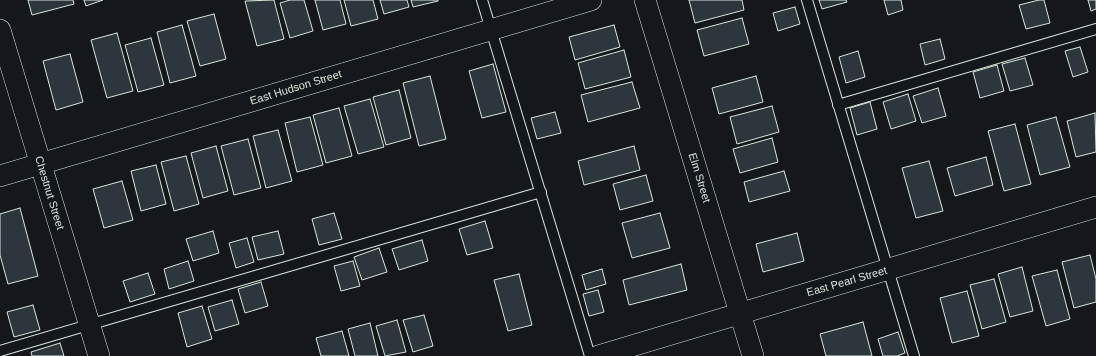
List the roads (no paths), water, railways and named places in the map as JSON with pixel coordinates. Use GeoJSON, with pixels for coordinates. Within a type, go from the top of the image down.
{"type":"FeatureCollection","features":[{"type":"Feature","properties":{"kind":"street","name":"East Hudson Street"},"geometry":{"type":"LineString","coordinates":[[0,176],[591,0]]}},
{"type":"Feature","properties":{"kind":"street","name":"Elm Street"},"geometry":{"type":"LineString","coordinates":[[645,0],[754,356]]}},
{"type":"Feature","properties":{"kind":"street","name":"Chestnut Street"},"geometry":{"type":"LineString","coordinates":[[0,30],[99,356]]}},
{"type":"Feature","properties":{"kind":"street","name":"East Pearl Street"},"geometry":{"type":"LineString","coordinates":[[598,356],[1096,207]]}},
{"type":"Feature","properties":{"kind":"lane"},"geometry":{"type":"LineString","coordinates":[[482,0],[590,356]]}},
{"type":"Feature","properties":{"kind":"lane"},"geometry":{"type":"LineString","coordinates":[[807,0],[914,356]]}},
{"type":"Feature","properties":{"kind":"lane"},"geometry":{"type":"LineString","coordinates":[[838,105],[1096,28]]}},
{"type":"Feature","properties":{"kind":"lane"},"geometry":{"type":"LineString","coordinates":[[0,351],[541,192]]}}]}
